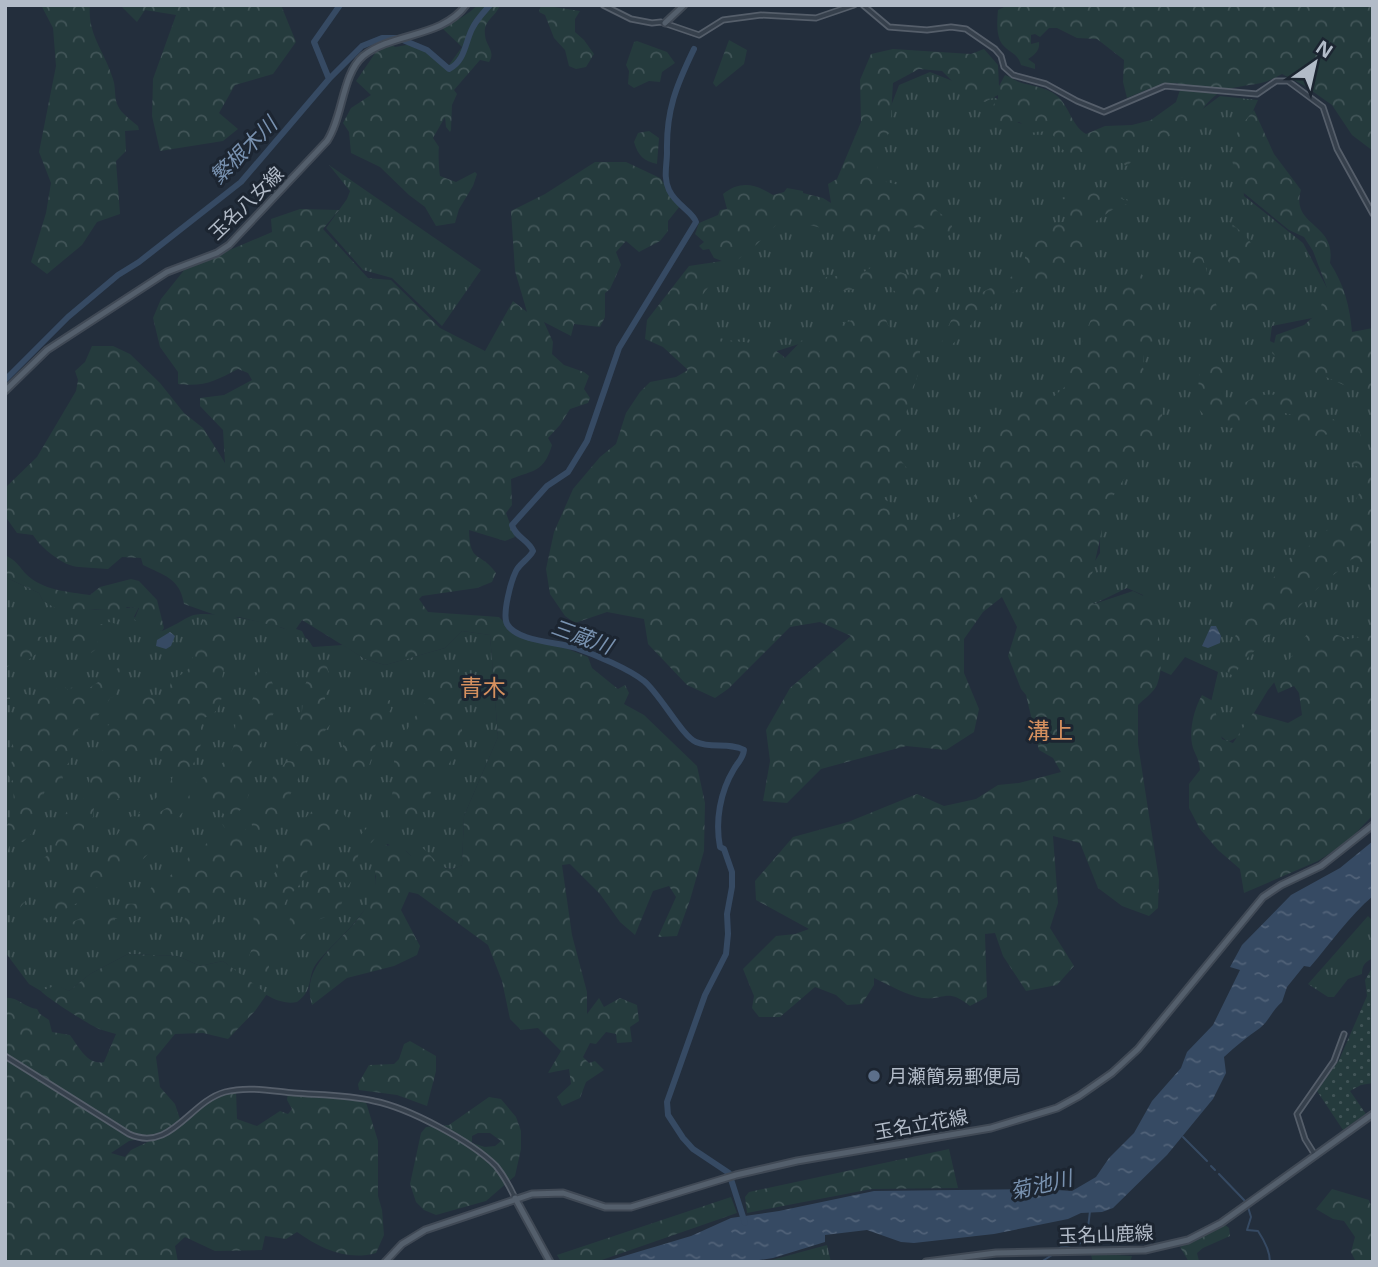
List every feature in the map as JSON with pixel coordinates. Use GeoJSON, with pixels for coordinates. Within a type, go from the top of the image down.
{"type":"FeatureCollection","features":[{"type":"Feature","properties":{"kind":"main road","name":"玉名八女線"},"geometry":{"type":"LineString","coordinates":[[5,391],[47,350],[167,272],[217,253],[229,245],[327,141],[336,126],[355,65],[370,52],[453,18],[466,5]]}},
{"type":"Feature","properties":{"kind":"main road"},"geometry":{"type":"LineString","coordinates":[[665,23],[684,5]]}},
{"type":"Feature","properties":{"kind":"main road","name":"玉名立花線"},"geometry":{"type":"LineString","coordinates":[[385,1262],[402,1244],[425,1230],[531,1194],[563,1193],[605,1207],[631,1207],[728,1177],[797,1161],[991,1128],[1033,1117],[1079,1096],[1112,1073],[1138,1049],[1263,897],[1280,885],[1321,866],[1373,825]]}},
{"type":"Feature","properties":{"kind":"main road","name":"玉名山鹿線"},"geometry":{"type":"LineString","coordinates":[[926,1262],[996,1253],[1145,1250],[1188,1240],[1221,1223],[1373,1114]]}},
{"type":"Feature","properties":{"kind":"main road"},"geometry":{"type":"LineString","coordinates":[[515,1198],[550,1262]]}},
{"type":"Feature","properties":{"kind":"street"},"geometry":{"type":"LineString","coordinates":[[603,5],[631,19],[665,23],[699,35],[723,20],[761,15],[816,18],[853,5]]}},
{"type":"Feature","properties":{"kind":"street"},"geometry":{"type":"LineString","coordinates":[[863,5],[889,27],[918,30],[951,27],[966,29],[995,49],[1001,56],[1004,67],[1013,75],[1046,84],[1104,113],[1165,86],[1257,94],[1276,81],[1288,81],[1323,107],[1337,149],[1373,214]]}},
{"type":"Feature","properties":{"kind":"street"},"geometry":{"type":"LineString","coordinates":[[1315,1155],[1305,1139],[1297,1114],[1334,1060],[1344,1034]]}},
{"type":"Feature","properties":{"kind":"street"},"geometry":{"type":"LineString","coordinates":[[5,1056],[129,1135],[143,1139],[159,1138],[168,1134],[206,1100],[236,1090],[365,1099],[387,1104],[418,1116],[487,1159],[502,1173],[515,1198]]}},
{"type":"Feature","properties":{"kind":"green space"},"geometry":{"type":"Polygon","coordinates":[[[41,5],[90,5],[91,25],[110,69],[119,109],[139,130],[125,131],[126,151],[116,161],[120,214],[97,222],[82,245],[47,274],[31,262],[46,213],[51,183],[39,152],[56,66],[53,28],[41,5]]]}},
{"type":"Feature","properties":{"kind":"green space"},"geometry":{"type":"Polygon","coordinates":[[[120,5],[281,5],[296,42],[273,74],[235,85],[219,113],[238,129],[223,141],[160,151],[152,116],[153,79],[176,15],[145,10],[137,22],[120,5]]]}},
{"type":"Feature","properties":{"kind":"green space"},"geometry":{"type":"Polygon","coordinates":[[[478,5],[500,5],[485,30],[491,58],[489,62],[480,60],[454,90],[457,94],[452,105],[451,130],[450,132],[446,127],[445,117],[433,138],[439,147],[440,176],[456,182],[475,172],[477,174],[455,223],[436,226],[425,207],[380,167],[351,153],[349,132],[343,123],[351,108],[371,95],[356,81],[376,52],[389,43],[395,47],[418,43],[446,69],[462,47],[444,27],[478,5]]]}},
{"type":"Feature","properties":{"kind":"green space"},"geometry":{"type":"Polygon","coordinates":[[[541,5],[580,11],[575,19],[575,32],[594,54],[586,67],[576,69],[569,66],[565,50],[554,38],[545,15],[539,12],[541,5]]]}},
{"type":"Feature","properties":{"kind":"green space"},"geometry":{"type":"Polygon","coordinates":[[[1008,5],[1373,5],[1373,151],[1352,135],[1332,105],[1282,74],[1261,83],[1228,89],[1216,95],[1206,105],[1191,129],[1140,146],[1127,166],[1098,154],[1070,153],[1059,146],[1052,134],[1031,133],[1029,128],[1019,122],[1008,125],[998,123],[991,118],[991,108],[998,95],[985,102],[967,93],[942,71],[919,69],[893,83],[890,132],[879,146],[877,180],[921,192],[952,226],[950,235],[943,238],[933,230],[911,227],[896,240],[879,235],[833,231],[794,221],[780,221],[756,245],[716,277],[698,301],[701,327],[709,333],[725,339],[760,344],[785,358],[805,337],[869,314],[885,317],[895,343],[920,351],[919,371],[894,452],[910,472],[877,489],[878,496],[895,505],[907,520],[921,522],[945,522],[955,519],[970,505],[979,479],[983,447],[988,436],[1026,398],[1052,398],[1068,384],[1067,376],[1097,308],[1121,278],[1135,267],[1144,277],[1153,295],[1159,349],[1144,353],[1143,368],[1163,409],[1159,436],[1125,477],[1107,506],[1093,571],[1085,592],[1094,604],[1133,591],[1148,598],[1157,630],[1161,652],[1160,675],[1156,688],[1138,705],[1138,744],[1159,880],[1158,908],[1149,916],[1122,906],[1098,888],[1080,843],[1053,836],[1058,903],[1050,928],[1074,966],[1057,985],[1026,991],[1003,956],[995,933],[985,934],[987,997],[970,1006],[950,996],[916,997],[874,978],[874,985],[862,1004],[847,1005],[836,995],[815,987],[780,1017],[759,1017],[752,1008],[754,996],[743,969],[776,936],[809,929],[756,900],[755,881],[793,837],[848,822],[917,794],[944,806],[976,799],[998,785],[1019,783],[1061,772],[1053,758],[1039,750],[1026,695],[1008,656],[1017,627],[1002,597],[983,612],[964,639],[964,673],[979,709],[974,732],[946,750],[906,746],[821,769],[787,803],[763,801],[770,761],[766,730],[790,688],[851,636],[820,622],[790,627],[728,689],[715,698],[687,685],[648,644],[644,619],[607,612],[575,623],[565,616],[550,594],[546,569],[554,532],[573,489],[600,457],[616,444],[626,413],[640,392],[650,382],[676,377],[688,370],[663,347],[645,339],[647,320],[689,266],[722,261],[714,258],[709,249],[703,250],[699,246],[704,242],[695,234],[699,223],[718,215],[720,210],[727,209],[723,194],[742,185],[754,186],[773,195],[784,192],[787,188],[803,191],[831,203],[828,184],[837,179],[861,122],[860,80],[871,54],[893,49],[971,54],[984,49],[998,65],[999,86],[1005,75],[1052,92],[1086,134],[1105,126],[1132,125],[1151,120],[1176,102],[1181,87],[1177,83],[1151,88],[1127,98],[1123,82],[1124,60],[1097,39],[1077,38],[1057,28],[1049,28],[1040,37],[1031,35],[1031,44],[1039,42],[1038,50],[1028,59],[1035,64],[1035,69],[1021,65],[1018,58],[1002,44],[999,36],[998,10],[1008,5]]]}},
{"type":"Feature","properties":{"kind":"green space"},"geometry":{"type":"Polygon","coordinates":[[[729,40],[747,50],[744,64],[716,87],[713,83],[729,40]]]}},
{"type":"Feature","properties":{"kind":"green space"},"geometry":{"type":"Polygon","coordinates":[[[634,42],[667,52],[675,63],[662,72],[660,82],[649,81],[634,88],[628,84],[629,71],[626,65],[634,42]]]}},
{"type":"Feature","properties":{"kind":"green space"},"geometry":{"type":"Polygon","coordinates":[[[930,72],[998,99],[998,118],[1114,145],[1173,131],[1220,96],[1258,100],[1239,141],[1244,196],[1303,243],[1334,301],[1317,317],[1272,326],[1270,341],[1370,390],[1373,394],[1373,642],[1360,651],[1315,633],[1268,690],[1240,736],[1228,742],[1206,724],[1218,672],[1185,657],[1171,675],[1153,667],[1143,595],[1127,588],[1094,604],[1079,586],[1100,553],[1100,503],[1071,398],[976,509],[922,534],[863,491],[875,320],[758,357],[687,334],[677,303],[784,208],[866,226],[876,145],[899,85],[930,72]]]}},
{"type":"Feature","properties":{"kind":"green space"},"geometry":{"type":"Polygon","coordinates":[[[1254,110],[1274,154],[1301,190],[1299,202],[1302,211],[1327,240],[1330,263],[1345,296],[1352,332],[1373,328],[1373,398],[1299,365],[1283,363],[1272,353],[1276,335],[1304,325],[1319,312],[1327,288],[1313,251],[1304,237],[1289,230],[1239,189],[1232,160],[1234,143],[1239,128],[1254,110]]]}},
{"type":"Feature","properties":{"kind":"green space"},"geometry":{"type":"Polygon","coordinates":[[[649,131],[659,138],[657,164],[642,157],[634,142],[638,133],[649,131]]]}},
{"type":"Feature","properties":{"kind":"green space"},"geometry":{"type":"Polygon","coordinates":[[[595,162],[626,162],[660,178],[680,206],[668,221],[668,231],[660,241],[639,252],[626,241],[616,252],[621,265],[610,289],[605,293],[605,317],[600,327],[574,324],[571,336],[544,322],[553,342],[552,354],[564,365],[589,376],[584,389],[590,398],[588,403],[570,409],[548,438],[552,445],[542,465],[511,479],[512,505],[506,513],[515,537],[505,541],[469,530],[474,553],[496,573],[492,582],[477,588],[422,596],[419,599],[428,612],[499,617],[509,627],[531,639],[588,657],[592,668],[618,689],[625,685],[629,693],[624,704],[644,715],[697,766],[705,803],[704,851],[677,936],[658,937],[676,897],[669,886],[653,891],[635,935],[620,922],[600,894],[570,864],[562,865],[572,935],[587,992],[587,1014],[599,998],[604,1007],[620,998],[637,1005],[639,1021],[630,1027],[632,1042],[617,1043],[616,1034],[606,1032],[596,1044],[590,1043],[583,1057],[589,1063],[595,1061],[604,1070],[586,1082],[580,1098],[562,1106],[557,1097],[571,1084],[569,1069],[548,1073],[561,1051],[538,1028],[521,1030],[510,1019],[502,981],[488,945],[418,894],[409,892],[401,910],[420,946],[417,955],[394,966],[347,978],[312,1005],[312,976],[319,963],[359,918],[374,889],[375,859],[379,847],[396,845],[411,856],[421,847],[444,867],[449,869],[462,865],[464,816],[498,737],[490,635],[462,631],[445,648],[385,665],[365,659],[302,620],[296,629],[302,631],[305,637],[303,638],[283,628],[239,617],[221,617],[184,604],[175,583],[143,565],[141,558],[122,557],[108,569],[73,566],[60,560],[33,535],[17,533],[5,516],[5,488],[37,457],[76,391],[78,380],[75,371],[85,362],[92,346],[113,346],[130,354],[160,383],[184,413],[203,428],[225,463],[223,430],[200,406],[200,398],[224,395],[252,380],[248,373],[238,369],[210,382],[196,385],[178,384],[178,372],[160,347],[153,318],[161,299],[185,269],[272,232],[271,219],[300,209],[339,210],[323,229],[368,278],[391,280],[440,328],[485,351],[513,301],[527,312],[515,271],[511,211],[545,194],[595,162]]]}},
{"type":"Feature","properties":{"kind":"green space"},"geometry":{"type":"Polygon","coordinates":[[[329,165],[481,270],[442,326],[392,278],[363,270],[326,228],[350,191],[329,165]]]}},
{"type":"Feature","properties":{"kind":"green space"},"geometry":{"type":"Polygon","coordinates":[[[1177,168],[1179,171],[1182,168],[1189,174],[1189,178],[1173,176],[1169,183],[1172,187],[1165,189],[1155,184],[1146,171],[1149,170],[1164,181],[1177,168]]]}},
{"type":"Feature","properties":{"kind":"green space"},"geometry":{"type":"Polygon","coordinates":[[[1086,188],[1102,189],[1114,201],[1117,197],[1135,203],[1118,206],[1093,223],[1073,221],[1074,217],[1068,217],[1066,199],[1057,200],[1086,188]]]}},
{"type":"Feature","properties":{"kind":"green space"},"geometry":{"type":"Polygon","coordinates":[[[1063,222],[1082,227],[1089,238],[1055,286],[1052,289],[1021,287],[983,312],[947,350],[939,348],[959,309],[1025,267],[1025,238],[1046,225],[1063,222]]]}},
{"type":"Feature","properties":{"kind":"green space"},"geometry":{"type":"Polygon","coordinates":[[[1232,224],[1257,251],[1257,260],[1267,278],[1277,284],[1281,301],[1275,301],[1250,321],[1244,316],[1251,285],[1236,275],[1227,259],[1235,238],[1232,224]]]}},
{"type":"Feature","properties":{"kind":"green space"},"geometry":{"type":"Polygon","coordinates":[[[1199,244],[1217,307],[1214,319],[1201,315],[1186,270],[1199,244]]]}},
{"type":"Feature","properties":{"kind":"green space"},"geometry":{"type":"Polygon","coordinates":[[[887,264],[912,276],[941,273],[936,290],[914,306],[903,301],[891,287],[883,285],[819,292],[826,277],[858,274],[873,265],[887,264]]]}},
{"type":"Feature","properties":{"kind":"green space"},"geometry":{"type":"Polygon","coordinates":[[[1217,349],[1228,374],[1224,406],[1246,402],[1261,395],[1285,396],[1319,409],[1347,431],[1342,437],[1330,434],[1302,438],[1297,416],[1285,413],[1271,424],[1230,428],[1212,424],[1197,407],[1198,392],[1204,362],[1212,350],[1217,349]]]}},
{"type":"Feature","properties":{"kind":"green space"},"geometry":{"type":"Polygon","coordinates":[[[1359,431],[1367,454],[1373,459],[1373,568],[1352,559],[1317,589],[1241,664],[1234,676],[1219,669],[1244,613],[1290,558],[1306,549],[1327,530],[1343,525],[1369,474],[1348,461],[1349,446],[1359,431]]]}},
{"type":"Feature","properties":{"kind":"green space"},"geometry":{"type":"Polygon","coordinates":[[[5,555],[39,584],[64,591],[90,595],[100,587],[131,579],[139,581],[157,600],[164,628],[162,631],[134,620],[139,608],[57,609],[43,601],[39,593],[5,577],[5,555]]]}},
{"type":"Feature","properties":{"kind":"green space"},"geometry":{"type":"Polygon","coordinates":[[[5,577],[39,593],[43,601],[95,610],[139,607],[134,617],[162,631],[200,614],[231,616],[285,629],[307,639],[313,647],[343,645],[365,659],[385,665],[445,648],[462,631],[490,635],[498,737],[464,816],[462,865],[448,868],[428,856],[411,856],[406,851],[387,844],[375,876],[371,899],[354,923],[316,964],[306,993],[297,1002],[287,1003],[267,996],[223,961],[200,966],[178,956],[128,954],[90,974],[69,991],[57,986],[41,991],[29,984],[5,952],[5,577]]]}},
{"type":"Feature","properties":{"kind":"green space"},"geometry":{"type":"Polygon","coordinates":[[[205,617],[231,627],[226,637],[228,651],[222,694],[218,708],[201,722],[200,747],[180,786],[159,807],[148,813],[138,814],[169,784],[174,768],[169,761],[158,755],[138,762],[132,760],[126,768],[116,770],[123,796],[104,808],[98,804],[94,807],[93,817],[85,820],[81,835],[52,875],[41,882],[14,915],[19,899],[42,859],[51,853],[59,836],[65,834],[63,817],[78,797],[93,800],[93,796],[86,793],[92,770],[107,742],[107,727],[128,700],[140,693],[148,693],[158,700],[168,694],[171,682],[188,670],[192,663],[193,658],[187,651],[201,644],[198,633],[205,617]]]}},
{"type":"Feature","properties":{"kind":"green space"},"geometry":{"type":"Polygon","coordinates":[[[8,622],[11,630],[24,636],[45,637],[46,646],[27,661],[26,670],[17,670],[12,663],[5,669],[5,623],[8,622]]]}},
{"type":"Feature","properties":{"kind":"green space"},"geometry":{"type":"Polygon","coordinates":[[[110,622],[125,627],[98,641],[91,653],[71,652],[63,641],[62,634],[71,624],[85,628],[110,622]]]}},
{"type":"Feature","properties":{"kind":"green space"},"geometry":{"type":"Polygon","coordinates":[[[1309,631],[1327,631],[1348,639],[1373,635],[1373,815],[1347,842],[1318,861],[1244,893],[1240,869],[1218,850],[1200,829],[1189,808],[1189,784],[1200,770],[1192,744],[1193,718],[1202,695],[1213,701],[1222,739],[1233,743],[1253,713],[1288,723],[1302,715],[1299,693],[1294,686],[1278,693],[1274,682],[1309,631]]]}},
{"type":"Feature","properties":{"kind":"green space"},"geometry":{"type":"Polygon","coordinates":[[[131,659],[135,663],[115,687],[116,696],[110,698],[92,721],[78,729],[76,747],[62,773],[63,779],[59,785],[45,790],[34,831],[23,842],[15,840],[9,847],[5,861],[5,829],[11,818],[10,810],[14,807],[13,781],[8,775],[12,761],[17,762],[20,758],[10,740],[25,738],[18,718],[32,701],[10,695],[10,699],[5,699],[5,691],[37,697],[40,690],[51,691],[63,685],[68,690],[74,687],[91,687],[131,659]]]}},
{"type":"Feature","properties":{"kind":"green space"},"geometry":{"type":"Polygon","coordinates":[[[261,663],[266,667],[266,672],[274,675],[271,679],[276,706],[270,724],[263,731],[266,735],[253,756],[251,764],[254,778],[245,806],[232,817],[230,825],[225,828],[222,824],[225,815],[216,808],[210,805],[192,807],[187,802],[194,786],[222,764],[231,753],[236,718],[253,698],[252,683],[261,663]]]}},
{"type":"Feature","properties":{"kind":"green space"},"geometry":{"type":"Polygon","coordinates":[[[324,663],[333,685],[325,694],[325,700],[334,720],[319,738],[310,759],[304,759],[295,737],[302,711],[304,687],[311,672],[324,663]]]}},
{"type":"Feature","properties":{"kind":"green space"},"geometry":{"type":"Polygon","coordinates":[[[459,669],[462,743],[417,815],[406,821],[390,821],[394,761],[399,745],[435,690],[451,670],[459,669]]]}},
{"type":"Feature","properties":{"kind":"green space"},"geometry":{"type":"Polygon","coordinates":[[[390,700],[391,709],[383,721],[364,782],[353,785],[340,799],[331,796],[346,733],[353,718],[367,708],[390,700]]]}},
{"type":"Feature","properties":{"kind":"green space"},"geometry":{"type":"Polygon","coordinates":[[[287,761],[297,762],[301,773],[270,835],[261,835],[252,826],[253,809],[258,800],[273,793],[267,789],[274,775],[287,761]]]}},
{"type":"Feature","properties":{"kind":"green space"},"geometry":{"type":"Polygon","coordinates":[[[178,801],[190,810],[182,813],[169,825],[157,844],[142,860],[130,870],[121,869],[120,875],[112,882],[89,890],[84,893],[83,900],[43,921],[51,904],[88,869],[129,818],[150,818],[178,801]]]}},
{"type":"Feature","properties":{"kind":"green space"},"geometry":{"type":"Polygon","coordinates":[[[322,802],[343,813],[347,825],[343,827],[335,818],[330,818],[334,828],[327,850],[313,847],[311,860],[304,863],[298,871],[308,870],[286,901],[279,923],[282,926],[289,924],[292,905],[303,900],[307,902],[316,889],[327,885],[340,862],[349,856],[357,839],[374,820],[377,821],[378,833],[371,843],[362,844],[354,876],[348,886],[338,879],[333,891],[343,899],[339,909],[315,921],[302,939],[274,947],[265,960],[269,966],[269,977],[266,979],[247,961],[255,941],[253,911],[307,816],[322,802]]]}},
{"type":"Feature","properties":{"kind":"green space"},"geometry":{"type":"Polygon","coordinates":[[[243,826],[252,838],[251,846],[245,853],[247,860],[244,880],[231,889],[231,897],[225,905],[218,906],[215,923],[209,930],[190,930],[184,925],[185,917],[181,914],[167,917],[165,913],[153,916],[148,913],[147,907],[145,914],[115,919],[115,929],[74,934],[61,930],[100,911],[124,904],[147,902],[144,898],[156,881],[165,879],[181,868],[193,851],[207,843],[215,844],[230,828],[243,826]]]}},
{"type":"Feature","properties":{"kind":"green space"},"geometry":{"type":"Polygon","coordinates":[[[1368,916],[1373,921],[1373,958],[1364,964],[1362,974],[1348,979],[1334,997],[1328,997],[1308,984],[1368,916]]]}},
{"type":"Feature","properties":{"kind":"green space"},"geometry":{"type":"Polygon","coordinates":[[[128,954],[178,956],[200,966],[223,961],[267,994],[228,1039],[203,1033],[175,1034],[156,1057],[160,1087],[175,1104],[181,1122],[206,1100],[236,1090],[237,1119],[257,1126],[280,1111],[288,1114],[292,1109],[287,1100],[288,1092],[365,1099],[378,1141],[378,1196],[384,1235],[376,1253],[355,1255],[335,1252],[315,1244],[297,1232],[286,1239],[265,1236],[262,1250],[215,1251],[185,1237],[175,1246],[178,1262],[5,1262],[5,998],[37,1009],[49,1020],[52,1032],[70,1035],[88,1058],[104,1062],[116,1034],[87,1023],[41,991],[57,985],[69,991],[90,974],[128,954]],[[164,1134],[129,1141],[111,1153],[125,1157],[131,1150],[164,1134]]]}},
{"type":"Feature","properties":{"kind":"green space"},"geometry":{"type":"Polygon","coordinates":[[[1373,966],[1373,1083],[1350,1091],[1366,1114],[1343,1130],[1317,1091],[1339,1060],[1367,996],[1365,980],[1373,966]]]}},
{"type":"Feature","properties":{"kind":"green space"},"geometry":{"type":"Polygon","coordinates":[[[410,1041],[436,1056],[436,1071],[427,1106],[397,1095],[359,1090],[358,1084],[369,1065],[394,1064],[399,1059],[404,1044],[410,1041]]]}},
{"type":"Feature","properties":{"kind":"green space"},"geometry":{"type":"Polygon","coordinates":[[[489,1097],[501,1099],[516,1117],[521,1131],[521,1149],[515,1176],[486,1201],[436,1215],[424,1210],[416,1202],[410,1184],[421,1133],[426,1127],[449,1125],[489,1097]],[[490,1133],[472,1136],[472,1143],[485,1147],[495,1146],[501,1141],[490,1133]]]}},
{"type":"Feature","properties":{"kind":"green space"},"geometry":{"type":"Polygon","coordinates":[[[949,1149],[958,1188],[872,1189],[747,1213],[745,1197],[749,1192],[949,1149]]]}},
{"type":"Feature","properties":{"kind":"green space"},"geometry":{"type":"Polygon","coordinates":[[[1332,1189],[1369,1200],[1373,1211],[1373,1262],[1356,1262],[1351,1252],[1355,1237],[1344,1221],[1333,1219],[1316,1209],[1332,1189]]]}},
{"type":"Feature","properties":{"kind":"green space"},"geometry":{"type":"Polygon","coordinates":[[[731,1197],[737,1213],[596,1262],[561,1262],[557,1255],[731,1197]]]}},
{"type":"Feature","properties":{"kind":"green space"},"geometry":{"type":"Polygon","coordinates":[[[1224,1224],[1229,1228],[1230,1236],[1203,1248],[1197,1253],[1199,1261],[1189,1262],[1180,1247],[1224,1224]]]}},
{"type":"Feature","properties":{"kind":"green space"},"geometry":{"type":"Polygon","coordinates":[[[827,1245],[831,1262],[764,1262],[827,1245]]]}},
{"type":"Feature","properties":{"kind":"green space"},"geometry":{"type":"Polygon","coordinates":[[[1091,1255],[1132,1256],[1130,1262],[1093,1262],[1091,1255]]]}},
{"type":"Feature","properties":{"kind":"water"},"geometry":{"type":"Polygon","coordinates":[[[1211,626],[1216,626],[1221,636],[1220,643],[1208,648],[1202,646],[1211,626]]]}},
{"type":"Feature","properties":{"kind":"water"},"geometry":{"type":"Polygon","coordinates":[[[170,632],[175,636],[171,646],[166,649],[156,646],[157,640],[170,632]]]}},
{"type":"Feature","properties":{"kind":"water"},"geometry":{"type":"Polygon","coordinates":[[[1373,841],[1373,896],[1348,921],[1310,967],[1304,966],[1287,987],[1282,1002],[1263,1025],[1224,1057],[1226,1073],[1213,1099],[1167,1155],[1113,1208],[994,1234],[914,1243],[901,1242],[867,1230],[825,1235],[825,1242],[773,1258],[746,1262],[604,1262],[691,1236],[731,1218],[874,1191],[1072,1191],[1096,1177],[1109,1158],[1134,1133],[1152,1101],[1181,1068],[1187,1052],[1213,1025],[1240,970],[1230,967],[1242,945],[1291,895],[1340,868],[1373,841]]]}},
{"type":"Feature","properties":{"kind":"waterway"},"geometry":{"type":"LineString","coordinates":[[329,79],[314,42],[340,5]]}},
{"type":"Feature","properties":{"kind":"waterway","name":"繁根木川"},"geometry":{"type":"LineString","coordinates":[[5,380],[68,317],[118,275],[139,262],[241,182],[329,79],[362,46],[382,38],[398,38],[427,50],[449,69],[461,57],[474,26],[490,5]]}},
{"type":"Feature","properties":{"kind":"waterway","name":"三蔵川"},"geometry":{"type":"LineString","coordinates":[[694,49],[677,87],[670,111],[666,176],[672,195],[696,222],[619,348],[587,441],[568,472],[547,486],[512,525],[533,551],[514,576],[506,619],[512,630],[529,638],[576,648],[638,676],[650,687],[684,732],[696,742],[744,750],[725,787],[719,817],[720,847],[724,849],[732,872],[726,954],[705,995],[667,1102],[668,1115],[683,1138],[693,1149],[729,1173],[745,1223]]}},
{"type":"Feature","properties":{"kind":"waterway"},"geometry":{"type":"LineString","coordinates":[[1183,1137],[1207,1161]]}},
{"type":"Feature","properties":{"kind":"waterway"},"geometry":{"type":"LineString","coordinates":[[1211,1166],[1215,1170]]}},
{"type":"Feature","properties":{"kind":"waterway"},"geometry":{"type":"LineString","coordinates":[[1219,1174],[1245,1201]]}},
{"type":"Feature","properties":{"kind":"waterway"},"geometry":{"type":"LineString","coordinates":[[1248,1207],[1251,1217],[1247,1230],[1258,1231],[1270,1262]]}},
{"type":"Feature","properties":{"kind":"waterway"},"geometry":{"type":"LineString","coordinates":[[1088,1228],[1090,1211]]}},
{"type":"Feature","properties":{"kind":"waterway"},"geometry":{"type":"LineString","coordinates":[[1056,1251],[1061,1247],[1086,1242],[1087,1234]]}},
{"type":"Feature","properties":{"kind":"waterway"},"geometry":{"type":"LineString","coordinates":[[1041,1262],[1052,1255]]}},
{"type":"Feature","properties":{"kind":"place","name":"月瀬簡易郵便局"},"geometry":{"type":"Point","coordinates":[874,1076]}},
{"type":"Feature","properties":{"kind":"district","name":"青木"},"geometry":{"type":"Point","coordinates":[483,687]}},
{"type":"Feature","properties":{"kind":"district","name":"溝上"},"geometry":{"type":"Point","coordinates":[1050,730]}},
{"type":"Feature","properties":{"kind":"water label","name":"菊池川"},"geometry":{"type":"Point","coordinates":[1041,1184]}}]}
